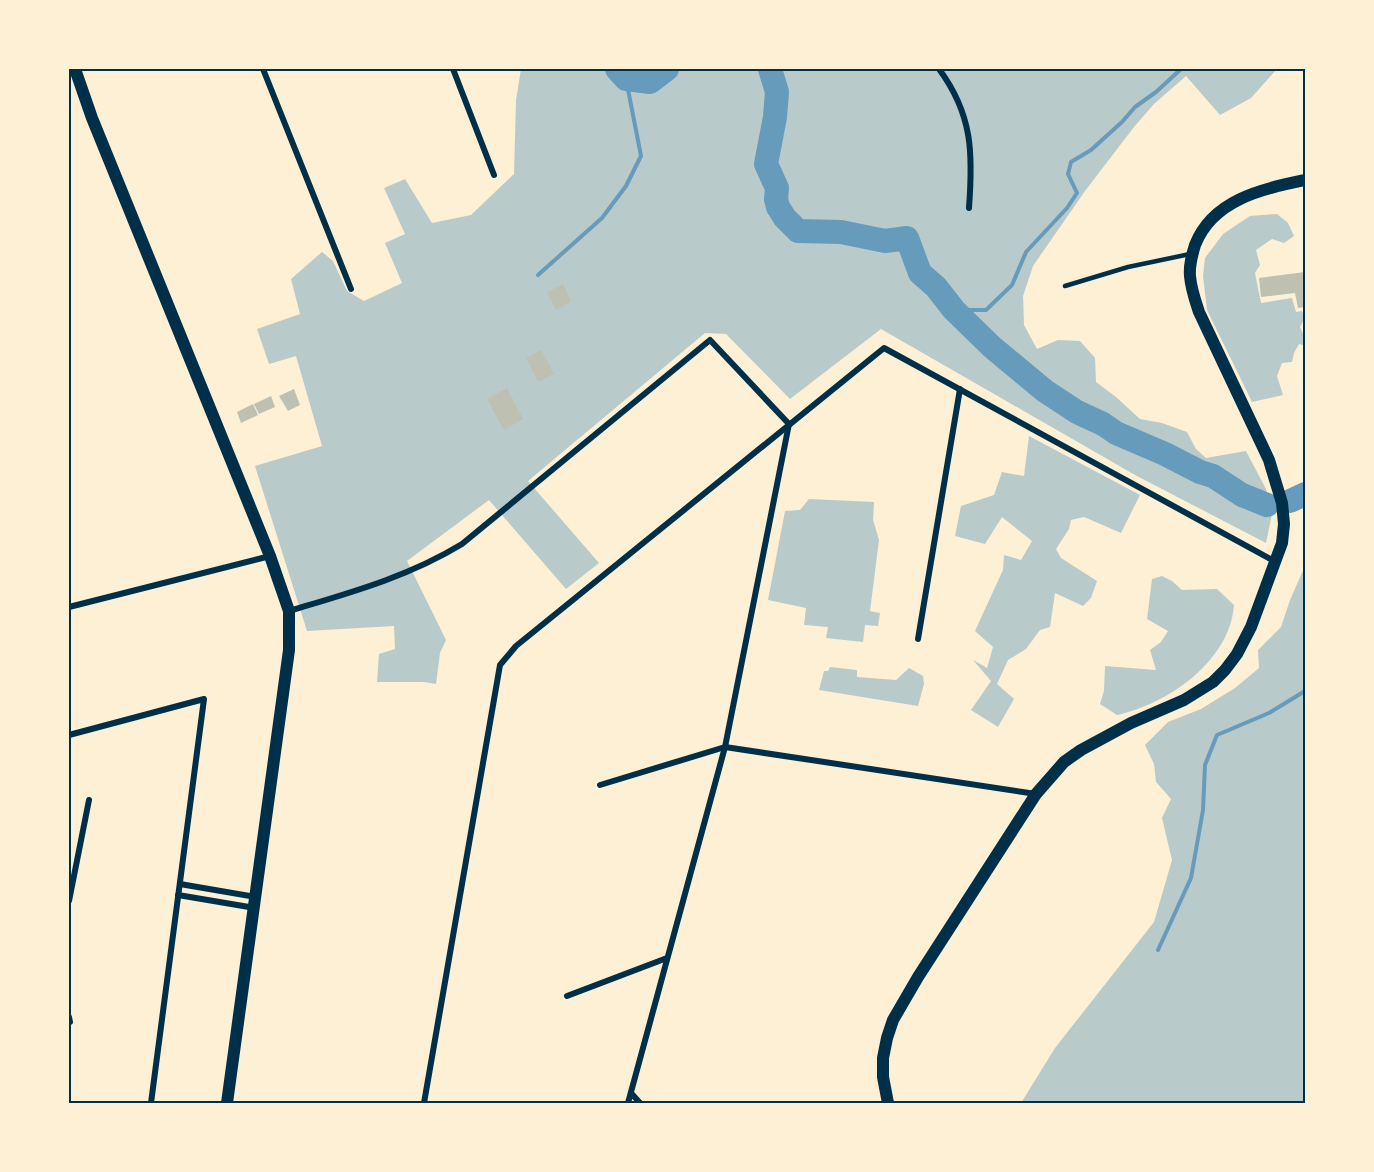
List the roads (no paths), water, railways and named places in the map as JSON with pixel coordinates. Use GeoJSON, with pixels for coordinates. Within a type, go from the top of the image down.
{"type":"FeatureCollection","features":[{"type":"Feature","properties":{"kind":"main road"},"geometry":{"type":"LineString","coordinates":[[75,69],[92,118],[270,556],[289,611],[289,650],[227,1103]]}},
{"type":"Feature","properties":{"kind":"main road"},"geometry":{"type":"LineString","coordinates":[[888,1103],[883,1077],[883,1058],[893,1020],[918,977],[1036,794],[1064,762],[1081,750],[1104,736],[1200,691],[1225,670],[1245,641],[1282,543],[1284,524],[1280,491],[1269,460],[1199,312],[1190,276],[1192,254],[1204,227],[1229,204],[1258,191],[1305,180]]}},
{"type":"Feature","properties":{"kind":"street"},"geometry":{"type":"LineString","coordinates":[[263,69],[351,289]]}},
{"type":"Feature","properties":{"kind":"street"},"geometry":{"type":"LineString","coordinates":[[453,69],[494,175]]}},
{"type":"Feature","properties":{"kind":"street"},"geometry":{"type":"LineString","coordinates":[[939,69],[959,102],[970,136],[972,171],[969,208]]}},
{"type":"Feature","properties":{"kind":"street"},"geometry":{"type":"LineString","coordinates":[[289,611],[407,573],[436,560],[462,544],[710,340],[789,424]]}},
{"type":"Feature","properties":{"kind":"street"},"geometry":{"type":"LineString","coordinates":[[424,1103],[500,665],[516,646],[884,348],[1276,562]]}},
{"type":"Feature","properties":{"kind":"street"},"geometry":{"type":"LineString","coordinates":[[918,639],[960,389]]}},
{"type":"Feature","properties":{"kind":"street"},"geometry":{"type":"LineString","coordinates":[[628,1103],[725,747],[789,424]]}},
{"type":"Feature","properties":{"kind":"street"},"geometry":{"type":"LineString","coordinates":[[69,607],[270,556]]}},
{"type":"Feature","properties":{"kind":"street"},"geometry":{"type":"LineString","coordinates":[[69,735],[204,699],[152,1103]]}},
{"type":"Feature","properties":{"kind":"street"},"geometry":{"type":"LineString","coordinates":[[600,785],[725,747],[1036,794]]}},
{"type":"Feature","properties":{"kind":"street"},"geometry":{"type":"LineString","coordinates":[[69,901],[89,800]]}},
{"type":"Feature","properties":{"kind":"street"},"geometry":{"type":"LineString","coordinates":[[180,884],[255,903]]}},
{"type":"Feature","properties":{"kind":"street"},"geometry":{"type":"LineString","coordinates":[[178,895],[255,903]]}},
{"type":"Feature","properties":{"kind":"street"},"geometry":{"type":"LineString","coordinates":[[567,996],[668,958]]}},
{"type":"Feature","properties":{"kind":"street"},"geometry":{"type":"LineString","coordinates":[[631,1093],[640,1103]]}},
{"type":"Feature","properties":{"kind":"lane"},"geometry":{"type":"LineString","coordinates":[[1065,286],[1128,267],[1192,254]]}},
{"type":"Feature","properties":{"kind":"waterway"},"geometry":{"type":"LineString","coordinates":[[617,69],[626,79],[650,82],[667,69]]}},
{"type":"Feature","properties":{"kind":"waterway"},"geometry":{"type":"LineString","coordinates":[[770,69],[777,92],[766,164],[777,188],[778,207],[798,231],[841,232],[885,241],[907,238],[920,273],[992,347],[1045,391],[1116,433],[1213,476],[1242,495],[1267,505]]}},
{"type":"Feature","properties":{"kind":"waterway"},"geometry":{"type":"LineString","coordinates":[[954,310],[986,310],[1012,285],[1026,252],[1067,208],[1077,193],[1068,174],[1071,162],[1091,150],[1135,107],[1156,92],[1181,69]]}},
{"type":"Feature","properties":{"kind":"waterway"},"geometry":{"type":"LineString","coordinates":[[538,275],[602,218],[626,186],[641,156],[626,79]]}},
{"type":"Feature","properties":{"kind":"waterway"},"geometry":{"type":"LineString","coordinates":[[1290,501],[1305,494]]}},
{"type":"Feature","properties":{"kind":"waterway"},"geometry":{"type":"LineString","coordinates":[[1158,950],[1191,878],[1203,810],[1205,765],[1217,735],[1269,713],[1305,691]]}}]}
